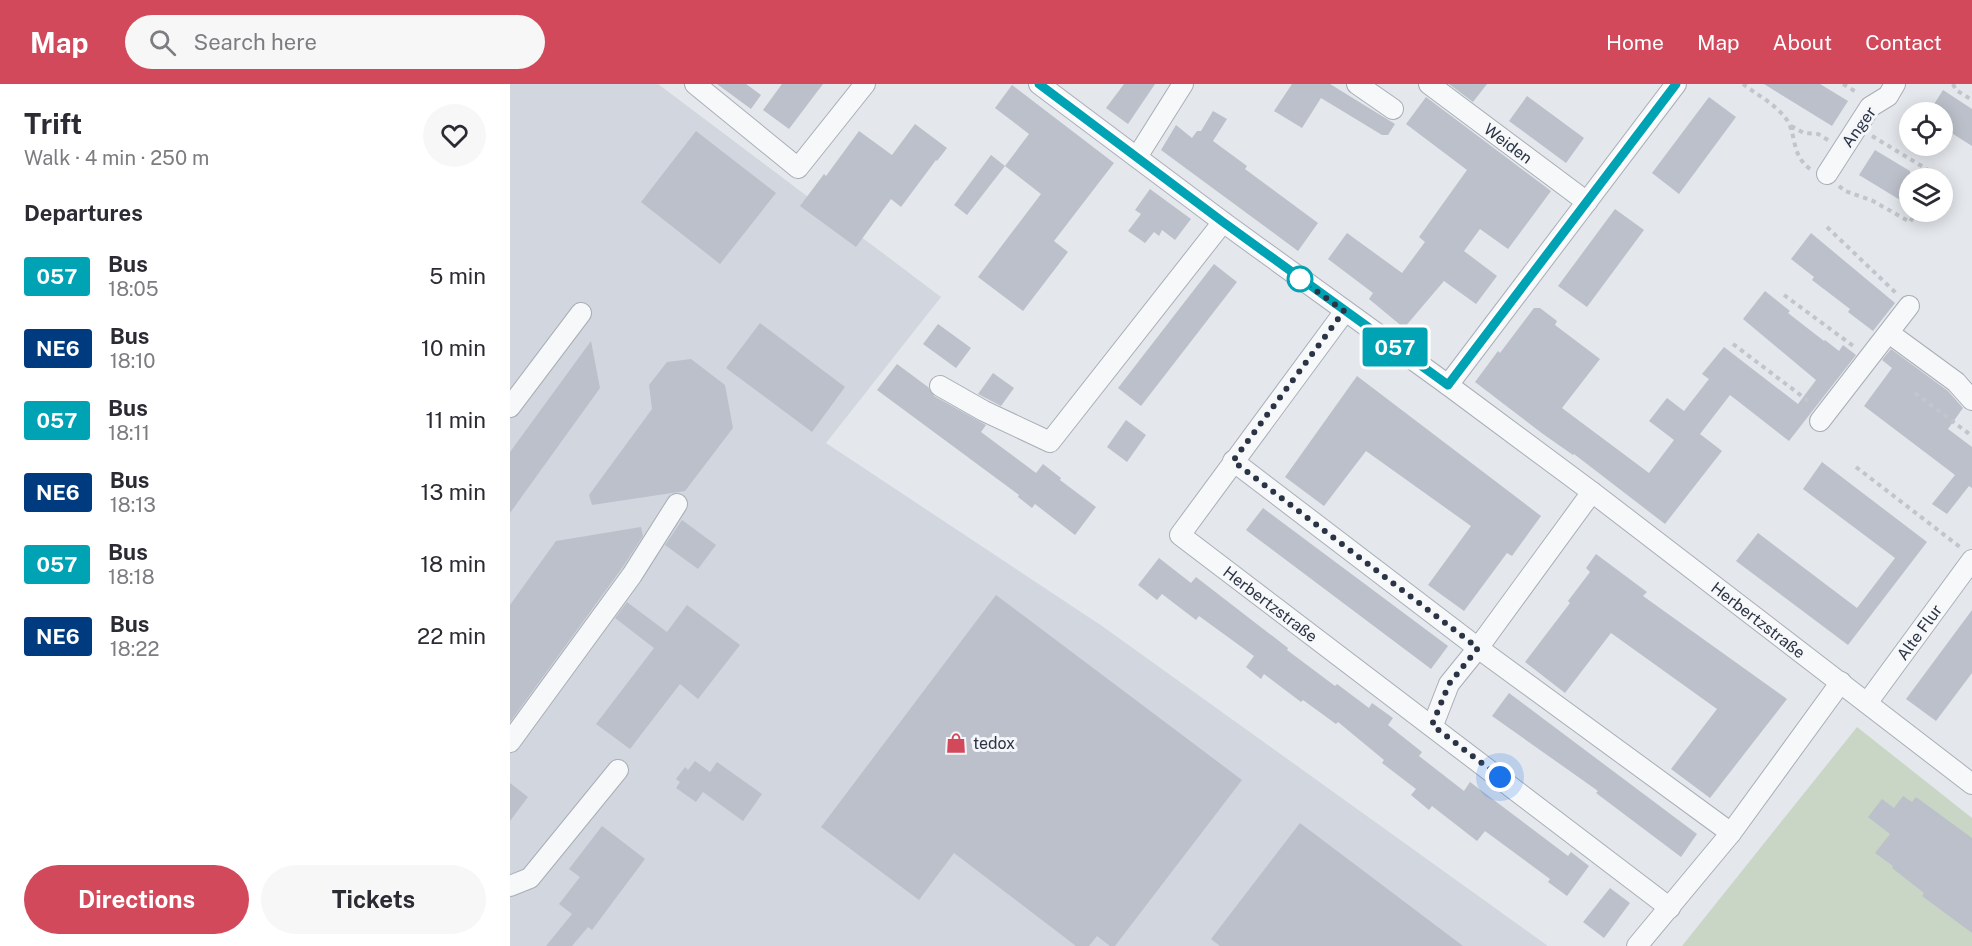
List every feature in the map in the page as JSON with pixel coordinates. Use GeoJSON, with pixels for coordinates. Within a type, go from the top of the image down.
{"type":"FeatureCollection","features":[{"type":"Feature","properties":{"kind":"street"},"geometry":{"type":"LineString","coordinates":[[695,84],[798,168],[865,84]]}},
{"type":"Feature","properties":{"kind":"street","name":"Herbertzstraße"},"geometry":{"type":"LineString","coordinates":[[1039,84],[1223,222],[1592,492],[1972,784]]}},
{"type":"Feature","properties":{"kind":"street"},"geometry":{"type":"LineString","coordinates":[[1137,157],[1183,84]]}},
{"type":"Feature","properties":{"kind":"street"},"geometry":{"type":"LineString","coordinates":[[1357,84],[1393,109]]}},
{"type":"Feature","properties":{"kind":"street","name":"Weiden"},"geometry":{"type":"LineString","coordinates":[[1429,84],[1587,202]]}},
{"type":"Feature","properties":{"kind":"street"},"geometry":{"type":"LineString","coordinates":[[1448,385],[1676,84]]}},
{"type":"Feature","properties":{"kind":"street","name":"Anger"},"geometry":{"type":"LineString","coordinates":[[1827,174],[1870,107],[1888,96],[1895,84]]}},
{"type":"Feature","properties":{"kind":"street"},"geometry":{"type":"LineString","coordinates":[[940,386],[984,411],[1050,442],[1223,222]]}},
{"type":"Feature","properties":{"kind":"street"},"geometry":{"type":"LineString","coordinates":[[1823,418],[1910,306]]}},
{"type":"Feature","properties":{"kind":"street","name":"Herbertzstraße"},"geometry":{"type":"LineString","coordinates":[[1344,311],[1180,535],[1671,908]]}},
{"type":"Feature","properties":{"kind":"street"},"geometry":{"type":"LineString","coordinates":[[510,407],[581,313]]}},
{"type":"Feature","properties":{"kind":"street"},"geometry":{"type":"LineString","coordinates":[[1889,333],[1956,382],[1972,400]]}},
{"type":"Feature","properties":{"kind":"street"},"geometry":{"type":"LineString","coordinates":[[1233,461],[1478,648],[1731,833]]}},
{"type":"Feature","properties":{"kind":"street"},"geometry":{"type":"LineString","coordinates":[[1432,725],[1449,684],[1592,492]]}},
{"type":"Feature","properties":{"kind":"street"},"geometry":{"type":"LineString","coordinates":[[510,742],[632,575],[677,504]]}},
{"type":"Feature","properties":{"kind":"street","name":"Alte Flur"},"geometry":{"type":"LineString","coordinates":[[1866,703],[1968,554]]}},
{"type":"Feature","properties":{"kind":"street"},"geometry":{"type":"LineString","coordinates":[[1637,946],[1671,908],[1731,833],[1841,682]]}},
{"type":"Feature","properties":{"kind":"street"},"geometry":{"type":"LineString","coordinates":[[510,885],[530,878],[618,770]]}},
{"type":"Feature","properties":{"kind":"path"},"geometry":{"type":"LineString","coordinates":[[1743,84],[1783,115],[1790,126],[1796,153],[1808,168],[1827,174],[1845,191],[1873,201],[1899,216]]}},
{"type":"Feature","properties":{"kind":"path"},"geometry":{"type":"LineString","coordinates":[[1953,84],[1956,90],[1972,100]]}},
{"type":"Feature","properties":{"kind":"path"},"geometry":{"type":"LineString","coordinates":[[1790,126],[1804,133],[1818,134],[1843,149]]}},
{"type":"Feature","properties":{"kind":"path"},"geometry":{"type":"LineString","coordinates":[[1858,127],[1925,168]]}},
{"type":"Feature","properties":{"kind":"path"},"geometry":{"type":"LineString","coordinates":[[1827,227],[1910,306]]}},
{"type":"Feature","properties":{"kind":"path"},"geometry":{"type":"LineString","coordinates":[[1784,295],[1869,359]]}},
{"type":"Feature","properties":{"kind":"path"},"geometry":{"type":"LineString","coordinates":[[1733,344],[1823,418]]}},
{"type":"Feature","properties":{"kind":"path"},"geometry":{"type":"LineString","coordinates":[[1914,393],[1972,435]]}},
{"type":"Feature","properties":{"kind":"path"},"geometry":{"type":"LineString","coordinates":[[1856,467],[1968,554]]}},
{"type":"Feature","properties":{"kind":"shaded area"},"geometry":{"type":"Polygon","coordinates":[[[510,84],[658,84],[941,297],[826,443],[1102,626],[1548,946],[510,946],[510,84]]]}},
{"type":"Feature","properties":{"kind":"green space"},"geometry":{"type":"Polygon","coordinates":[[[1857,727],[1972,818],[1972,946],[1682,946],[1857,727]]]}},
{"type":"Feature","properties":{"kind":"building"},"geometry":{"type":"Polygon","coordinates":[[[717,84],[746,84],[761,95],[751,109],[717,84]]]}},
{"type":"Feature","properties":{"kind":"building"},"geometry":{"type":"Polygon","coordinates":[[[782,84],[823,84],[789,129],[763,110],[782,84]]]}},
{"type":"Feature","properties":{"kind":"building"},"geometry":{"type":"Polygon","coordinates":[[[1124,84],[1155,84],[1128,124],[1106,108],[1124,84]]]}},
{"type":"Feature","properties":{"kind":"building"},"geometry":{"type":"Polygon","coordinates":[[[1292,84],[1330,84],[1395,124],[1388,135],[1382,135],[1321,98],[1302,128],[1274,111],[1292,84]]]}},
{"type":"Feature","properties":{"kind":"building"},"geometry":{"type":"Polygon","coordinates":[[[1449,84],[1487,84],[1473,102],[1449,84]]]}},
{"type":"Feature","properties":{"kind":"building"},"geometry":{"type":"Polygon","coordinates":[[[1764,84],[1820,84],[1848,101],[1832,126],[1764,84]]]}},
{"type":"Feature","properties":{"kind":"building"},"geometry":{"type":"Polygon","coordinates":[[[1012,85],[1114,163],[1054,241],[1068,252],[1023,311],[978,277],[1041,194],[1005,166],[1029,134],[995,108],[1012,85]]]}},
{"type":"Feature","properties":{"kind":"building"},"geometry":{"type":"Polygon","coordinates":[[[1943,90],[1972,109],[1972,146],[1953,134],[1953,102],[1935,102],[1943,90]]]}},
{"type":"Feature","properties":{"kind":"building"},"geometry":{"type":"Polygon","coordinates":[[[1527,96],[1584,138],[1566,163],[1509,121],[1527,96]]]}},
{"type":"Feature","properties":{"kind":"building"},"geometry":{"type":"Polygon","coordinates":[[[1426,97],[1551,191],[1508,249],[1480,229],[1464,251],[1497,276],[1476,304],[1444,281],[1404,328],[1369,299],[1373,293],[1328,259],[1347,233],[1402,273],[1425,242],[1419,237],[1467,170],[1406,124],[1426,97]]]}},
{"type":"Feature","properties":{"kind":"building"},"geometry":{"type":"Polygon","coordinates":[[[1709,97],[1736,117],[1679,194],[1652,173],[1709,97]]]}},
{"type":"Feature","properties":{"kind":"building"},"geometry":{"type":"Polygon","coordinates":[[[1213,111],[1227,119],[1213,141],[1247,166],[1245,169],[1318,223],[1298,251],[1161,150],[1176,125],[1192,138],[1197,131],[1201,131],[1213,111]]]}},
{"type":"Feature","properties":{"kind":"building"},"geometry":{"type":"Polygon","coordinates":[[[915,124],[947,148],[901,207],[891,199],[856,247],[800,206],[824,174],[826,176],[859,131],[892,155],[915,124]]]}},
{"type":"Feature","properties":{"kind":"building"},"geometry":{"type":"Polygon","coordinates":[[[696,131],[776,193],[720,264],[641,202],[696,131]]]}},
{"type":"Feature","properties":{"kind":"building"},"geometry":{"type":"Polygon","coordinates":[[[1875,150],[1905,168],[1899,168],[1899,199],[1859,175],[1875,150]]]}},
{"type":"Feature","properties":{"kind":"building"},"geometry":{"type":"Polygon","coordinates":[[[991,155],[1005,166],[967,215],[954,205],[991,155]]]}},
{"type":"Feature","properties":{"kind":"building"},"geometry":{"type":"Polygon","coordinates":[[[1150,189],[1191,219],[1175,240],[1162,230],[1159,236],[1154,232],[1145,243],[1128,231],[1141,214],[1135,210],[1150,189]]]}},
{"type":"Feature","properties":{"kind":"building"},"geometry":{"type":"Polygon","coordinates":[[[1615,209],[1644,230],[1587,307],[1558,286],[1615,209]]]}},
{"type":"Feature","properties":{"kind":"building"},"geometry":{"type":"Polygon","coordinates":[[[1811,233],[1895,303],[1873,331],[1848,312],[1850,309],[1812,280],[1814,277],[1791,259],[1811,233]]]}},
{"type":"Feature","properties":{"kind":"building"},"geometry":{"type":"Polygon","coordinates":[[[1214,264],[1237,282],[1141,406],[1118,388],[1214,264]]]}},
{"type":"Feature","properties":{"kind":"building"},"geometry":{"type":"Polygon","coordinates":[[[1765,291],[1790,311],[1788,313],[1824,341],[1839,351],[1843,345],[1856,355],[1789,441],[1730,395],[1700,434],[1722,451],[1665,524],[1475,382],[1534,308],[1540,308],[1557,321],[1555,325],[1600,359],[1562,408],[1649,473],[1674,440],[1649,421],[1667,398],[1684,411],[1709,379],[1702,374],[1724,347],[1798,404],[1816,380],[1743,319],[1765,291]]]}},
{"type":"Feature","properties":{"kind":"building"},"geometry":{"type":"Polygon","coordinates":[[[760,323],[845,387],[812,432],[726,368],[760,323]]]}},
{"type":"Feature","properties":{"kind":"building"},"geometry":{"type":"Polygon","coordinates":[[[938,324],[971,348],[956,368],[923,344],[938,324]]]}},
{"type":"Feature","properties":{"kind":"building"},"geometry":{"type":"Polygon","coordinates":[[[591,341],[600,388],[510,513],[510,452],[591,341]]]}},
{"type":"Feature","properties":{"kind":"building"},"geometry":{"type":"Polygon","coordinates":[[[1891,349],[1948,391],[1963,408],[1948,429],[1972,447],[1972,488],[1969,486],[1947,514],[1932,504],[1955,475],[1864,406],[1892,368],[1882,360],[1891,349]]]}},
{"type":"Feature","properties":{"kind":"building"},"geometry":{"type":"Polygon","coordinates":[[[691,359],[725,385],[733,428],[685,491],[592,505],[589,495],[652,409],[649,385],[667,362],[691,359]]]}},
{"type":"Feature","properties":{"kind":"building"},"geometry":{"type":"Polygon","coordinates":[[[897,364],[928,387],[934,396],[986,425],[981,432],[1036,473],[1043,464],[1096,507],[1075,535],[1035,504],[1032,508],[1018,497],[1019,495],[877,390],[897,364]]]}},
{"type":"Feature","properties":{"kind":"building"},"geometry":{"type":"Polygon","coordinates":[[[993,373],[1014,388],[1001,406],[978,394],[993,373]]]}},
{"type":"Feature","properties":{"kind":"building"},"geometry":{"type":"Polygon","coordinates":[[[1357,376],[1541,516],[1512,556],[1507,553],[1464,611],[1428,585],[1471,526],[1366,451],[1324,506],[1285,477],[1357,376]]]}},
{"type":"Feature","properties":{"kind":"building"},"geometry":{"type":"Polygon","coordinates":[[[1126,420],[1146,435],[1127,462],[1107,447],[1126,420]]]}},
{"type":"Feature","properties":{"kind":"building"},"geometry":{"type":"Polygon","coordinates":[[[1822,462],[1927,542],[1848,645],[1736,561],[1758,533],[1857,608],[1895,558],[1803,489],[1822,462]]]}},
{"type":"Feature","properties":{"kind":"building"},"geometry":{"type":"Polygon","coordinates":[[[1263,508],[1448,646],[1431,669],[1246,530],[1263,508]]]}},
{"type":"Feature","properties":{"kind":"building"},"geometry":{"type":"Polygon","coordinates":[[[682,520],[716,545],[698,569],[665,545],[682,520]]]}},
{"type":"Feature","properties":{"kind":"building"},"geometry":{"type":"Polygon","coordinates":[[[641,527],[643,536],[622,568],[510,722],[510,605],[556,541],[641,527]]]}},
{"type":"Feature","properties":{"kind":"building"},"geometry":{"type":"Polygon","coordinates":[[[1596,554],[1647,592],[1643,596],[1787,699],[1710,798],[1671,769],[1717,709],[1611,633],[1565,693],[1525,662],[1570,603],[1568,601],[1590,572],[1586,568],[1596,554]]]}},
{"type":"Feature","properties":{"kind":"building"},"geometry":{"type":"Polygon","coordinates":[[[1159,558],[1191,583],[1196,577],[1335,686],[1337,684],[1369,708],[1372,703],[1393,718],[1388,725],[1422,752],[1419,756],[1464,791],[1470,782],[1568,856],[1571,852],[1589,866],[1567,896],[1548,882],[1550,879],[1485,831],[1477,841],[1432,806],[1429,810],[1411,795],[1416,789],[1382,763],[1384,760],[1338,722],[1336,724],[1303,700],[1301,702],[1264,674],[1261,679],[1246,667],[1254,656],[1199,616],[1196,620],[1162,594],[1157,600],[1138,585],[1159,558]]]}},
{"type":"Feature","properties":{"kind":"building"},"geometry":{"type":"Polygon","coordinates":[[[996,595],[1242,780],[1115,946],[1110,946],[1097,936],[1089,946],[1076,946],[954,853],[919,900],[821,827],[996,595]]]}},
{"type":"Feature","properties":{"kind":"building"},"geometry":{"type":"Polygon","coordinates":[[[627,602],[667,632],[687,605],[740,645],[698,699],[680,684],[630,749],[596,724],[654,648],[615,618],[627,602]]]}},
{"type":"Feature","properties":{"kind":"building"},"geometry":{"type":"Polygon","coordinates":[[[1972,610],[1972,673],[1936,721],[1906,699],[1972,610]]]}},
{"type":"Feature","properties":{"kind":"building"},"geometry":{"type":"Polygon","coordinates":[[[1509,693],[1697,834],[1681,857],[1596,793],[1598,791],[1492,716],[1509,693]]]}},
{"type":"Feature","properties":{"kind":"building"},"geometry":{"type":"Polygon","coordinates":[[[695,761],[710,772],[717,762],[762,794],[743,821],[703,792],[696,802],[676,788],[680,782],[676,779],[685,767],[688,770],[695,761]]]}},
{"type":"Feature","properties":{"kind":"building"},"geometry":{"type":"Polygon","coordinates":[[[510,783],[528,797],[510,821],[510,783]]]}},
{"type":"Feature","properties":{"kind":"building"},"geometry":{"type":"Polygon","coordinates":[[[1903,796],[1912,802],[1916,797],[1972,838],[1972,933],[1922,896],[1924,893],[1875,853],[1890,834],[1868,817],[1882,799],[1894,808],[1903,796]]]}},
{"type":"Feature","properties":{"kind":"building"},"geometry":{"type":"Polygon","coordinates":[[[1300,823],[1463,946],[1220,946],[1211,939],[1300,823]]]}},
{"type":"Feature","properties":{"kind":"building"},"geometry":{"type":"Polygon","coordinates":[[[602,826],[645,859],[592,930],[588,927],[572,946],[546,946],[572,914],[559,904],[580,877],[569,869],[602,826]]]}},
{"type":"Feature","properties":{"kind":"building"},"geometry":{"type":"Polygon","coordinates":[[[1610,888],[1630,903],[1604,938],[1583,922],[1610,888]]]}},
{"type":"Feature","properties":{"kind":"bus line","name":"057"},"geometry":{"type":"LineString","coordinates":[[1039,84],[1223,222],[1448,385],[1676,84]]}},
{"type":"Feature","properties":{"kind":"place","name":"tedox"},"geometry":{"type":"Point","coordinates":[956,743]}},
{"type":"Feature","properties":{"kind":"route"},"geometry":{"type":"LineString","coordinates":[[1300,279],[1344,311],[1233,461],[1478,648],[1449,684],[1432,725],[1500,777]]}}]}
